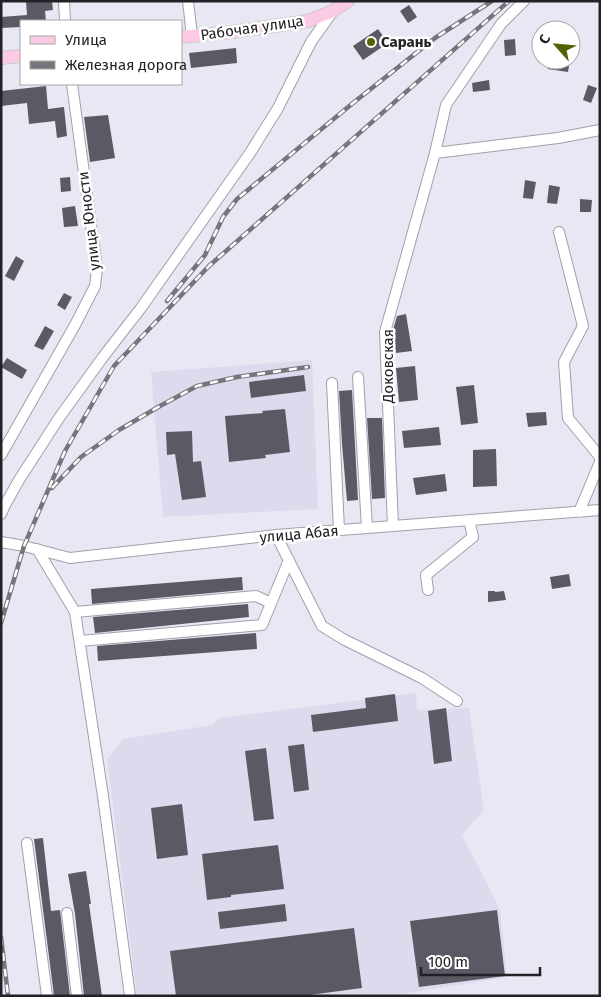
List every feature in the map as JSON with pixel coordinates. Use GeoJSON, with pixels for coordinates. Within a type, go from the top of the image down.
{"type":"FeatureCollection","features":[{"type":"Feature","properties":{"kind":"main road","name":"Рабочая улица"},"geometry":{"type":"LineString","coordinates":[[186,36],[232,32],[308,21],[333,11],[348,1]]}},
{"type":"Feature","properties":{"kind":"main road"},"geometry":{"type":"LineString","coordinates":[[1,58],[20,56]]}},
{"type":"Feature","properties":{"kind":"street"},"geometry":{"type":"LineString","coordinates":[[64,1],[65,20]]}},
{"type":"Feature","properties":{"kind":"street"},"geometry":{"type":"LineString","coordinates":[[186,36],[188,1]]}},
{"type":"Feature","properties":{"kind":"street","name":"Доковская"},"geometry":{"type":"LineString","coordinates":[[393,526],[385,332],[436,153],[446,105],[501,24],[524,1]]}},
{"type":"Feature","properties":{"kind":"street"},"geometry":{"type":"LineString","coordinates":[[1,514],[19,480],[59,418],[102,357],[141,308],[250,153],[278,108],[311,42],[333,11]]}},
{"type":"Feature","properties":{"kind":"street","name":"улица Юности"},"geometry":{"type":"LineString","coordinates":[[1,454],[75,325],[95,286],[97,269],[72,85]]}},
{"type":"Feature","properties":{"kind":"street"},"geometry":{"type":"LineString","coordinates":[[436,153],[558,138],[600,130]]}},
{"type":"Feature","properties":{"kind":"street"},"geometry":{"type":"LineString","coordinates":[[559,232],[584,326],[564,362],[568,418],[600,457]]}},
{"type":"Feature","properties":{"kind":"street"},"geometry":{"type":"LineString","coordinates":[[358,378],[367,528]]}},
{"type":"Feature","properties":{"kind":"street"},"geometry":{"type":"LineString","coordinates":[[332,383],[339,530]]}},
{"type":"Feature","properties":{"kind":"street"},"geometry":{"type":"LineString","coordinates":[[579,512],[600,462]]}},
{"type":"Feature","properties":{"kind":"street","name":"улица Абая"},"geometry":{"type":"LineString","coordinates":[[1,542],[70,558],[276,535],[600,510]]}},
{"type":"Feature","properties":{"kind":"street"},"geometry":{"type":"LineString","coordinates":[[428,590],[426,575],[473,537],[469,520]]}},
{"type":"Feature","properties":{"kind":"street"},"geometry":{"type":"LineString","coordinates":[[276,535],[322,626],[343,639],[422,678],[457,701]]}},
{"type":"Feature","properties":{"kind":"street"},"geometry":{"type":"LineString","coordinates":[[37,549],[75,612],[130,996]]}},
{"type":"Feature","properties":{"kind":"street"},"geometry":{"type":"LineString","coordinates":[[80,641],[262,625],[289,560]]}},
{"type":"Feature","properties":{"kind":"street"},"geometry":{"type":"LineString","coordinates":[[75,612],[256,596],[271,603]]}},
{"type":"Feature","properties":{"kind":"street"},"geometry":{"type":"LineString","coordinates":[[27,844],[47,996]]}},
{"type":"Feature","properties":{"kind":"street"},"geometry":{"type":"LineString","coordinates":[[67,913],[77,996]]}},
{"type":"Feature","properties":{"kind":"shaded area"},"geometry":{"type":"Polygon","coordinates":[[[312,360],[318,509],[163,517],[151,372],[312,360]]]}},
{"type":"Feature","properties":{"kind":"shaded area"},"geometry":{"type":"Polygon","coordinates":[[[416,693],[417,710],[469,708],[484,810],[462,835],[500,909],[507,977],[390,996],[137,996],[107,759],[123,739],[212,725],[219,718],[416,693]]]}},
{"type":"Feature","properties":{"kind":"building"},"geometry":{"type":"Polygon","coordinates":[[[26,1],[52,1],[53,10],[45,11],[46,20],[20,20],[20,27],[1,28],[1,17],[27,15],[26,1]]]}},
{"type":"Feature","properties":{"kind":"building"},"geometry":{"type":"Polygon","coordinates":[[[409,5],[417,17],[408,23],[400,11],[409,5]]]}},
{"type":"Feature","properties":{"kind":"building"},"geometry":{"type":"Polygon","coordinates":[[[378,29],[388,43],[363,60],[353,46],[378,29]]]}},
{"type":"Feature","properties":{"kind":"building"},"geometry":{"type":"Polygon","coordinates":[[[515,39],[516,55],[505,56],[504,40],[515,39]]]}},
{"type":"Feature","properties":{"kind":"building"},"geometry":{"type":"Polygon","coordinates":[[[236,48],[237,63],[191,68],[189,53],[236,48]]]}},
{"type":"Feature","properties":{"kind":"building"},"geometry":{"type":"Polygon","coordinates":[[[489,80],[490,90],[473,92],[472,83],[489,80]]]}},
{"type":"Feature","properties":{"kind":"building"},"geometry":{"type":"Polygon","coordinates":[[[588,85],[597,88],[591,103],[583,100],[588,85]]]}},
{"type":"Feature","properties":{"kind":"building"},"geometry":{"type":"Polygon","coordinates":[[[46,86],[48,109],[64,107],[67,136],[57,138],[55,121],[29,124],[27,103],[1,106],[1,91],[46,86]]]}},
{"type":"Feature","properties":{"kind":"building"},"geometry":{"type":"Polygon","coordinates":[[[108,115],[115,158],[90,162],[84,117],[108,115]]]}},
{"type":"Feature","properties":{"kind":"building"},"geometry":{"type":"Polygon","coordinates":[[[70,177],[71,191],[61,192],[60,178],[70,177]]]}},
{"type":"Feature","properties":{"kind":"building"},"geometry":{"type":"Polygon","coordinates":[[[525,180],[536,182],[533,199],[523,198],[525,180]]]}},
{"type":"Feature","properties":{"kind":"building"},"geometry":{"type":"Polygon","coordinates":[[[549,185],[560,187],[557,204],[547,203],[549,185]]]}},
{"type":"Feature","properties":{"kind":"building"},"geometry":{"type":"Polygon","coordinates":[[[580,199],[592,200],[591,212],[580,212],[580,199]]]}},
{"type":"Feature","properties":{"kind":"building"},"geometry":{"type":"Polygon","coordinates":[[[75,206],[78,226],[64,227],[62,208],[75,206]]]}},
{"type":"Feature","properties":{"kind":"building"},"geometry":{"type":"Polygon","coordinates":[[[16,256],[24,261],[14,281],[5,276],[16,256]]]}},
{"type":"Feature","properties":{"kind":"building"},"geometry":{"type":"Polygon","coordinates":[[[64,293],[72,297],[65,310],[57,305],[64,293]]]}},
{"type":"Feature","properties":{"kind":"building"},"geometry":{"type":"Polygon","coordinates":[[[406,314],[412,351],[396,353],[393,330],[397,316],[406,314]]]}},
{"type":"Feature","properties":{"kind":"building"},"geometry":{"type":"Polygon","coordinates":[[[45,326],[54,331],[43,350],[34,346],[45,326]]]}},
{"type":"Feature","properties":{"kind":"building"},"geometry":{"type":"Polygon","coordinates":[[[7,358],[27,370],[22,379],[1,367],[7,358]]]}},
{"type":"Feature","properties":{"kind":"building"},"geometry":{"type":"Polygon","coordinates":[[[415,366],[418,400],[399,402],[396,368],[415,366]]]}},
{"type":"Feature","properties":{"kind":"building"},"geometry":{"type":"Polygon","coordinates":[[[304,375],[306,391],[251,398],[249,382],[304,375]]]}},
{"type":"Feature","properties":{"kind":"building"},"geometry":{"type":"Polygon","coordinates":[[[474,385],[478,423],[461,425],[456,387],[474,385]]]}},
{"type":"Feature","properties":{"kind":"building"},"geometry":{"type":"Polygon","coordinates":[[[352,390],[358,500],[347,501],[339,391],[352,390]]]}},
{"type":"Feature","properties":{"kind":"building"},"geometry":{"type":"Polygon","coordinates":[[[285,409],[290,452],[265,455],[266,458],[229,462],[225,416],[285,409]]]}},
{"type":"Feature","properties":{"kind":"building"},"geometry":{"type":"Polygon","coordinates":[[[546,412],[547,425],[528,427],[526,413],[546,412]]]}},
{"type":"Feature","properties":{"kind":"building"},"geometry":{"type":"Polygon","coordinates":[[[367,418],[382,418],[385,498],[372,499],[367,418]]]}},
{"type":"Feature","properties":{"kind":"building"},"geometry":{"type":"Polygon","coordinates":[[[439,427],[441,445],[404,448],[402,431],[439,427]]]}},
{"type":"Feature","properties":{"kind":"building"},"geometry":{"type":"Polygon","coordinates":[[[192,431],[193,462],[201,461],[206,497],[182,500],[175,454],[167,455],[166,432],[192,431]]]}},
{"type":"Feature","properties":{"kind":"building"},"geometry":{"type":"Polygon","coordinates":[[[496,449],[497,486],[473,487],[473,450],[496,449]]]}},
{"type":"Feature","properties":{"kind":"building"},"geometry":{"type":"Polygon","coordinates":[[[445,474],[447,491],[416,495],[413,478],[445,474]]]}},
{"type":"Feature","properties":{"kind":"building"},"geometry":{"type":"Polygon","coordinates":[[[569,574],[571,586],[552,589],[550,577],[569,574]]]}},
{"type":"Feature","properties":{"kind":"building"},"geometry":{"type":"Polygon","coordinates":[[[242,577],[243,590],[92,604],[91,589],[242,577]]]}},
{"type":"Feature","properties":{"kind":"building"},"geometry":{"type":"Polygon","coordinates":[[[488,591],[504,591],[506,600],[488,602],[488,591]]]}},
{"type":"Feature","properties":{"kind":"building"},"geometry":{"type":"Polygon","coordinates":[[[248,604],[249,617],[95,633],[93,617],[248,604]]]}},
{"type":"Feature","properties":{"kind":"building"},"geometry":{"type":"Polygon","coordinates":[[[256,633],[257,649],[98,661],[97,646],[256,633]]]}},
{"type":"Feature","properties":{"kind":"building"},"geometry":{"type":"Polygon","coordinates":[[[395,694],[398,721],[313,732],[311,715],[366,708],[365,698],[395,694]]]}},
{"type":"Feature","properties":{"kind":"building"},"geometry":{"type":"Polygon","coordinates":[[[446,708],[452,761],[434,764],[428,711],[446,708]]]}},
{"type":"Feature","properties":{"kind":"building"},"geometry":{"type":"Polygon","coordinates":[[[304,744],[309,790],[294,792],[288,746],[304,744]]]}},
{"type":"Feature","properties":{"kind":"building"},"geometry":{"type":"Polygon","coordinates":[[[266,748],[274,819],[254,821],[245,751],[266,748]]]}},
{"type":"Feature","properties":{"kind":"building"},"geometry":{"type":"Polygon","coordinates":[[[182,804],[188,855],[157,859],[151,808],[182,804]]]}},
{"type":"Feature","properties":{"kind":"building"},"geometry":{"type":"Polygon","coordinates":[[[43,838],[51,911],[60,910],[70,996],[54,996],[34,839],[43,838]]]}},
{"type":"Feature","properties":{"kind":"building"},"geometry":{"type":"Polygon","coordinates":[[[278,845],[284,889],[231,895],[231,897],[207,900],[202,854],[278,845]]]}},
{"type":"Feature","properties":{"kind":"building"},"geometry":{"type":"Polygon","coordinates":[[[86,871],[102,996],[84,996],[75,914],[68,874],[86,871]]]}},
{"type":"Feature","properties":{"kind":"building"},"geometry":{"type":"Polygon","coordinates":[[[285,904],[287,921],[220,929],[218,912],[285,904]]]}},
{"type":"Feature","properties":{"kind":"building"},"geometry":{"type":"Polygon","coordinates":[[[497,910],[505,976],[419,987],[410,921],[497,910]]]}},
{"type":"Feature","properties":{"kind":"building"},"geometry":{"type":"Polygon","coordinates":[[[354,928],[362,988],[302,996],[176,996],[170,951],[354,928]]]}},
{"type":"Feature","properties":{"kind":"railway"},"geometry":{"type":"LineString","coordinates":[[167,301],[205,255],[223,217],[237,199],[435,38],[492,1]]}},
{"type":"Feature","properties":{"kind":"railway"},"geometry":{"type":"LineString","coordinates":[[1,623],[24,546],[65,451],[114,366],[209,266],[509,1]]}},
{"type":"Feature","properties":{"kind":"railway"},"geometry":{"type":"LineString","coordinates":[[52,488],[81,457],[119,430],[197,386],[237,377],[308,367]]}},
{"type":"Feature","properties":{"kind":"railway"},"geometry":{"type":"LineString","coordinates":[[1,937],[8,996]]}},
{"type":"Feature","properties":{"kind":"place","name":"Сарань"},"geometry":{"type":"Point","coordinates":[371,42]}}]}
